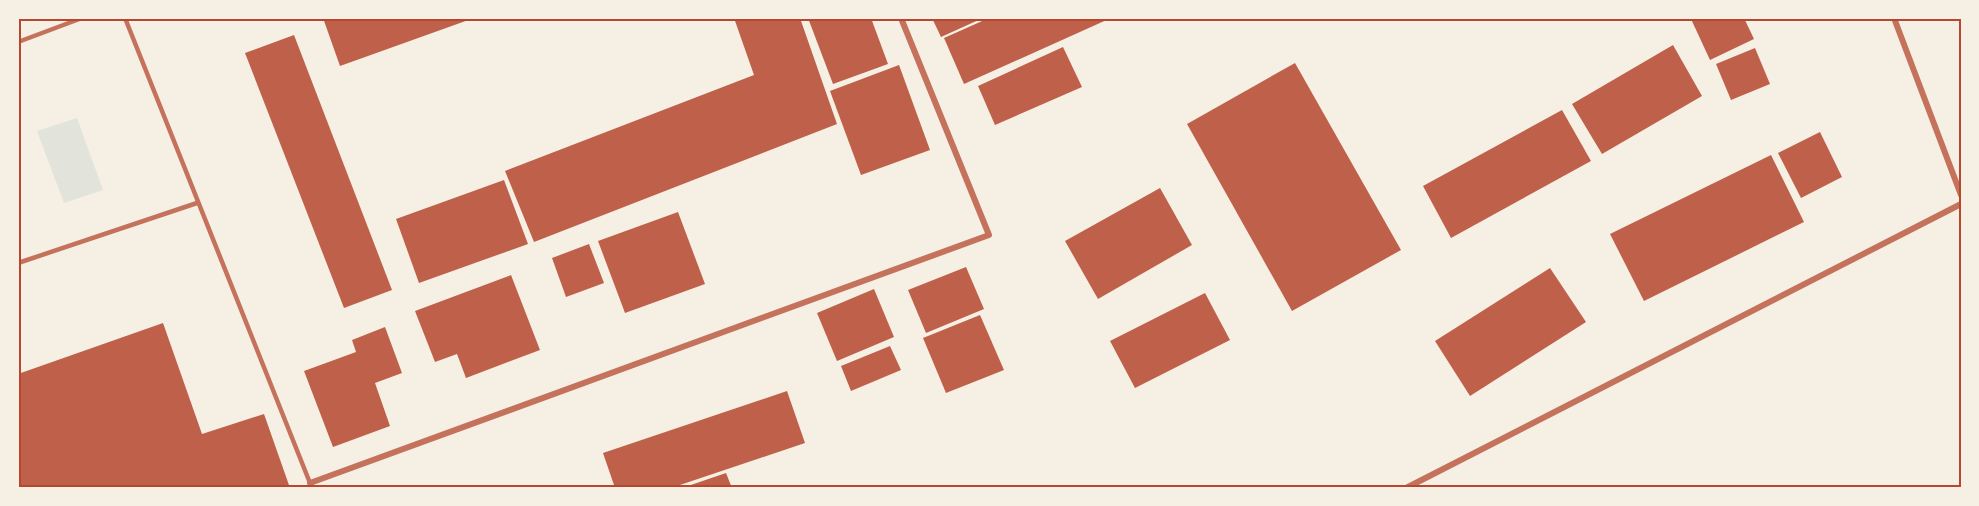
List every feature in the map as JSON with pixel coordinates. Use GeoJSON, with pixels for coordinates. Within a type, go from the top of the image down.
{"type":"FeatureCollection","features":[{"type":"Feature","properties":{"kind":"street"},"geometry":{"type":"LineString","coordinates":[[311,485],[989,235],[902,18]]}},
{"type":"Feature","properties":{"kind":"street"},"geometry":{"type":"LineString","coordinates":[[1894,18],[1961,195]]}},
{"type":"Feature","properties":{"kind":"street"},"geometry":{"type":"LineString","coordinates":[[1406,488],[1961,204]]}},
{"type":"Feature","properties":{"kind":"lane"},"geometry":{"type":"LineString","coordinates":[[18,42],[82,18]]}},
{"type":"Feature","properties":{"kind":"lane"},"geometry":{"type":"LineString","coordinates":[[125,18],[311,485]]}},
{"type":"Feature","properties":{"kind":"lane"},"geometry":{"type":"LineString","coordinates":[[18,263],[197,203]]}},
{"type":"Feature","properties":{"kind":"shaded area"},"geometry":{"type":"Polygon","coordinates":[[[77,118],[103,190],[64,203],[37,131],[77,118]]]}},
{"type":"Feature","properties":{"kind":"building"},"geometry":{"type":"Polygon","coordinates":[[[323,18],[474,18],[340,66],[323,18]]]}},
{"type":"Feature","properties":{"kind":"building"},"geometry":{"type":"Polygon","coordinates":[[[734,18],[800,18],[837,124],[534,242],[505,171],[754,75],[734,18]]]}},
{"type":"Feature","properties":{"kind":"building"},"geometry":{"type":"Polygon","coordinates":[[[808,18],[871,18],[888,64],[833,84],[808,18]]]}},
{"type":"Feature","properties":{"kind":"building"},"geometry":{"type":"Polygon","coordinates":[[[932,18],[983,18],[941,37],[932,18]]]}},
{"type":"Feature","properties":{"kind":"building"},"geometry":{"type":"Polygon","coordinates":[[[989,18],[1111,18],[964,84],[944,38],[989,18]]]}},
{"type":"Feature","properties":{"kind":"building"},"geometry":{"type":"Polygon","coordinates":[[[1744,18],[1754,39],[1710,60],[1691,19],[1744,18]]]}},
{"type":"Feature","properties":{"kind":"building"},"geometry":{"type":"Polygon","coordinates":[[[294,35],[392,290],[344,308],[245,53],[294,35]]]}},
{"type":"Feature","properties":{"kind":"building"},"geometry":{"type":"Polygon","coordinates":[[[1673,45],[1702,96],[1602,154],[1572,104],[1673,45]]]}},
{"type":"Feature","properties":{"kind":"building"},"geometry":{"type":"Polygon","coordinates":[[[1063,47],[1082,87],[995,125],[978,86],[1063,47]]]}},
{"type":"Feature","properties":{"kind":"building"},"geometry":{"type":"Polygon","coordinates":[[[1755,48],[1770,84],[1731,100],[1716,64],[1755,48]]]}},
{"type":"Feature","properties":{"kind":"building"},"geometry":{"type":"Polygon","coordinates":[[[1295,63],[1401,250],[1292,311],[1187,124],[1295,63]]]}},
{"type":"Feature","properties":{"kind":"building"},"geometry":{"type":"Polygon","coordinates":[[[899,65],[930,150],[861,175],[830,91],[899,65]]]}},
{"type":"Feature","properties":{"kind":"building"},"geometry":{"type":"Polygon","coordinates":[[[1562,110],[1591,161],[1451,238],[1423,186],[1562,110]]]}},
{"type":"Feature","properties":{"kind":"building"},"geometry":{"type":"Polygon","coordinates":[[[1820,132],[1842,177],[1801,198],[1778,153],[1820,132]]]}},
{"type":"Feature","properties":{"kind":"building"},"geometry":{"type":"Polygon","coordinates":[[[1771,155],[1804,222],[1644,301],[1610,234],[1771,155]]]}},
{"type":"Feature","properties":{"kind":"building"},"geometry":{"type":"Polygon","coordinates":[[[504,180],[528,244],[419,283],[396,219],[504,180]]]}},
{"type":"Feature","properties":{"kind":"building"},"geometry":{"type":"Polygon","coordinates":[[[1160,188],[1192,245],[1098,299],[1065,241],[1160,188]]]}},
{"type":"Feature","properties":{"kind":"building"},"geometry":{"type":"Polygon","coordinates":[[[678,212],[705,284],[625,313],[598,241],[678,212]]]}},
{"type":"Feature","properties":{"kind":"building"},"geometry":{"type":"Polygon","coordinates":[[[589,244],[604,283],[566,297],[552,258],[589,244]]]}},
{"type":"Feature","properties":{"kind":"building"},"geometry":{"type":"Polygon","coordinates":[[[966,267],[984,309],[926,333],[908,290],[966,267]]]}},
{"type":"Feature","properties":{"kind":"building"},"geometry":{"type":"Polygon","coordinates":[[[1550,268],[1586,322],[1470,396],[1435,341],[1550,268]]]}},
{"type":"Feature","properties":{"kind":"building"},"geometry":{"type":"Polygon","coordinates":[[[511,275],[540,350],[466,378],[457,354],[435,362],[415,311],[511,275]]]}},
{"type":"Feature","properties":{"kind":"building"},"geometry":{"type":"Polygon","coordinates":[[[874,289],[894,337],[837,361],[817,313],[874,289]]]}},
{"type":"Feature","properties":{"kind":"building"},"geometry":{"type":"Polygon","coordinates":[[[1205,293],[1230,340],[1135,388],[1110,341],[1205,293]]]}},
{"type":"Feature","properties":{"kind":"building"},"geometry":{"type":"Polygon","coordinates":[[[980,315],[1004,370],[946,393],[923,338],[980,315]]]}},
{"type":"Feature","properties":{"kind":"building"},"geometry":{"type":"Polygon","coordinates":[[[163,323],[202,434],[264,414],[290,488],[18,488],[18,374],[163,323]]]}},
{"type":"Feature","properties":{"kind":"building"},"geometry":{"type":"Polygon","coordinates":[[[385,327],[402,373],[375,383],[390,426],[333,447],[304,371],[356,352],[352,340],[385,327]]]}},
{"type":"Feature","properties":{"kind":"building"},"geometry":{"type":"Polygon","coordinates":[[[890,346],[901,370],[851,391],[841,366],[890,346]]]}},
{"type":"Feature","properties":{"kind":"building"},"geometry":{"type":"Polygon","coordinates":[[[787,391],[805,443],[671,488],[615,488],[603,453],[787,391]]]}},
{"type":"Feature","properties":{"kind":"building"},"geometry":{"type":"Polygon","coordinates":[[[726,473],[732,488],[682,488],[726,473]]]}}]}
